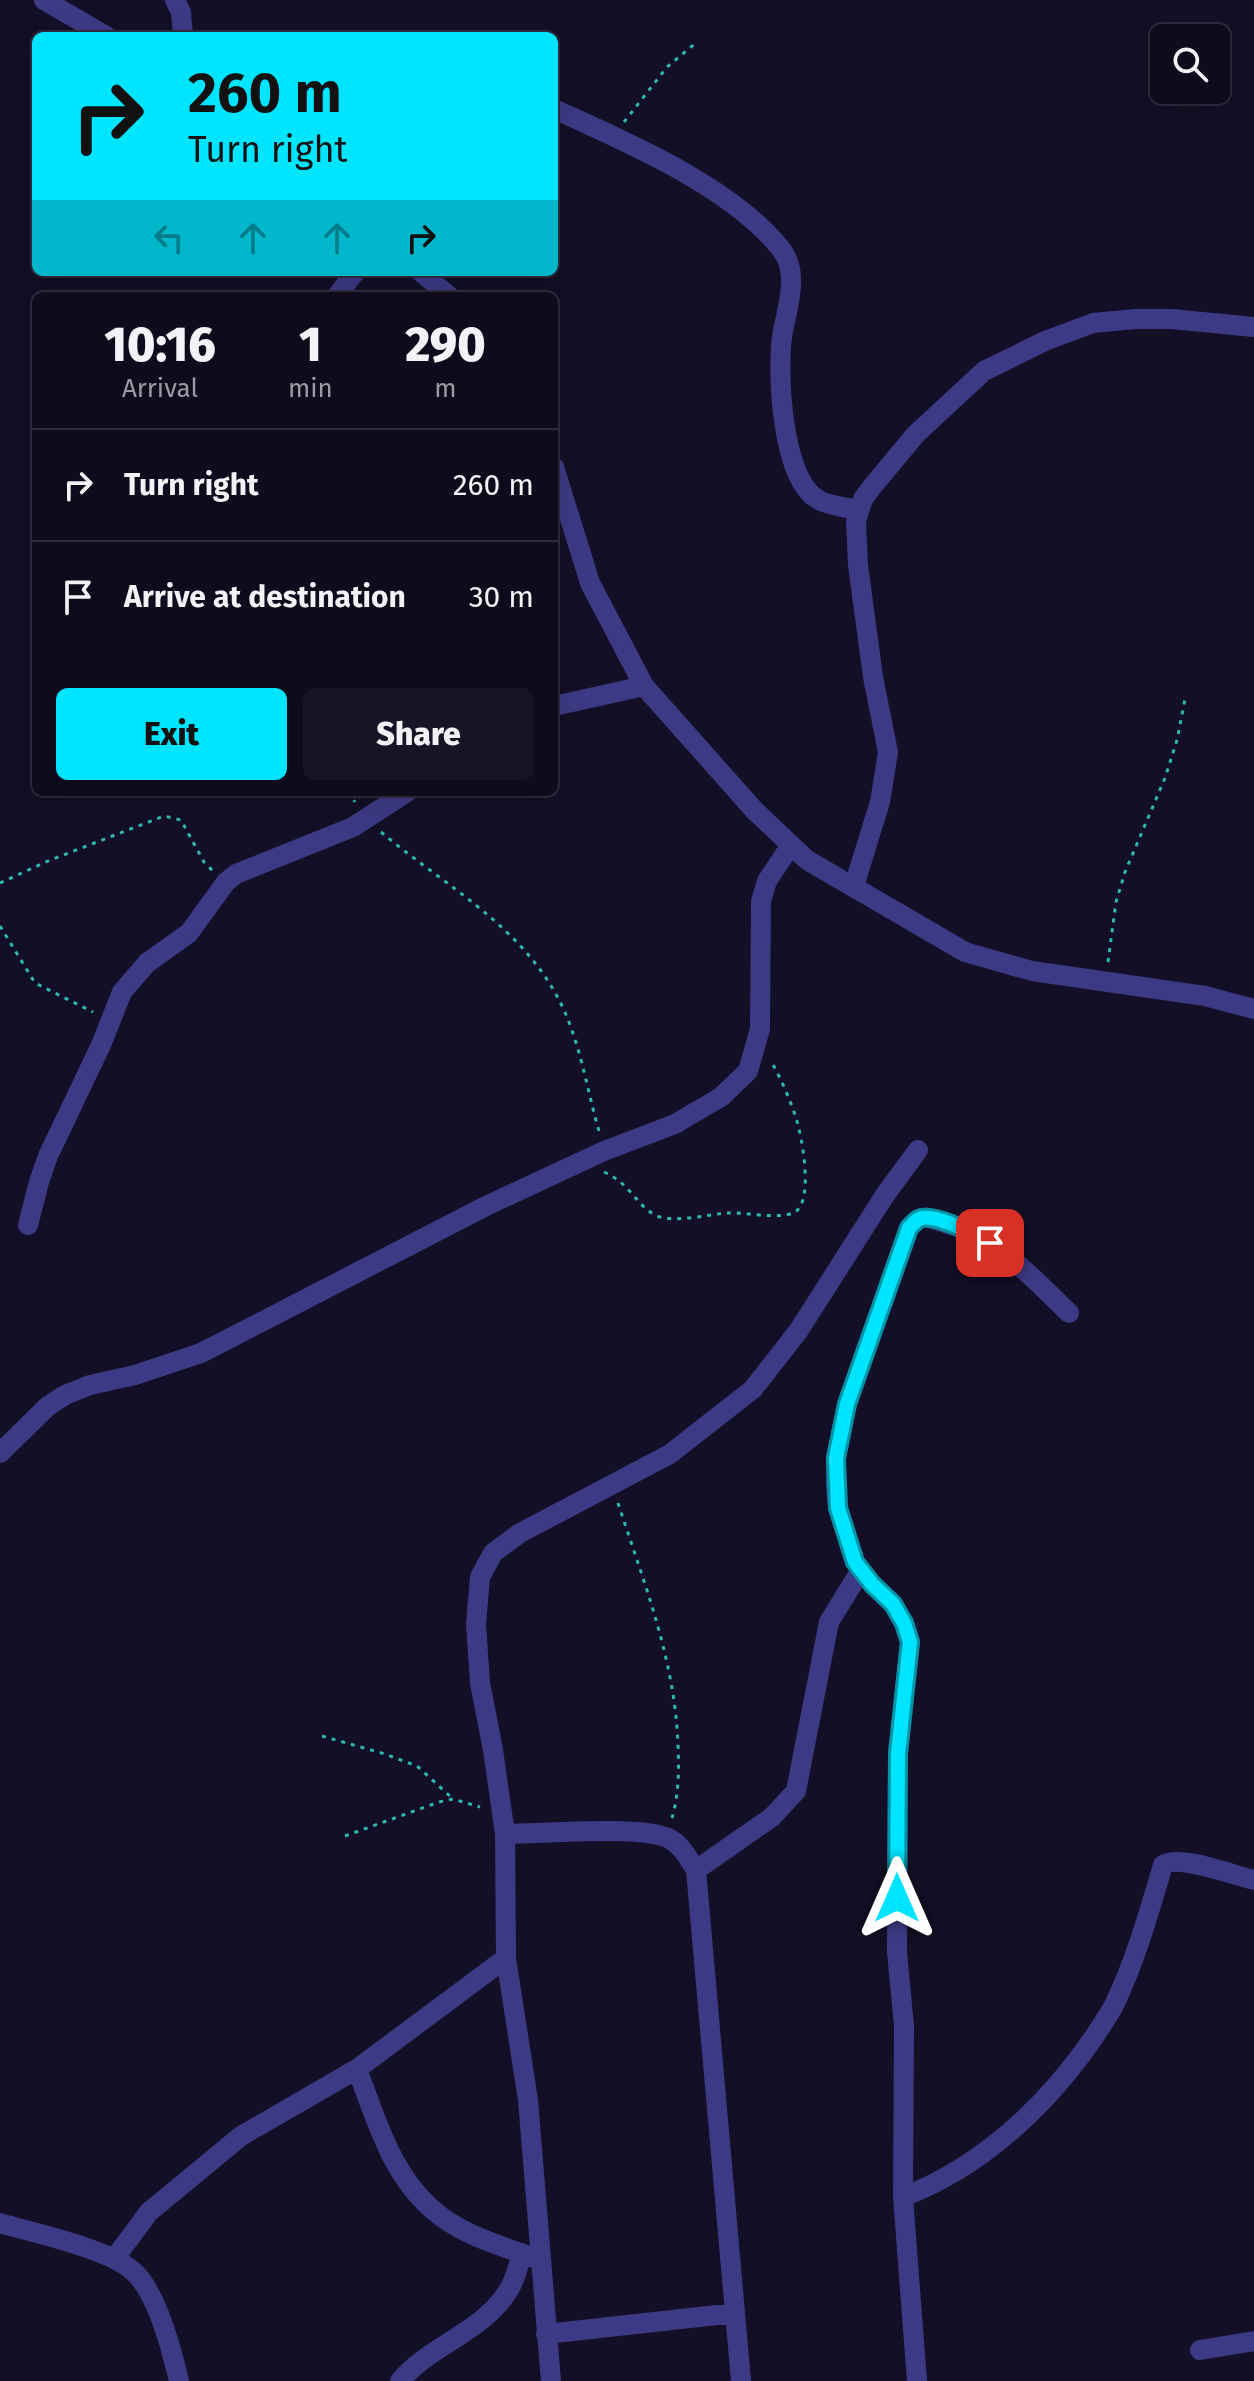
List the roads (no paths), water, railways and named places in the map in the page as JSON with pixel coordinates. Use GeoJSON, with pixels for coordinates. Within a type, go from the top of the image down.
{"type":"FeatureCollection","features":[{"type":"Feature","properties":{"kind":"street"},"geometry":{"type":"LineString","coordinates":[[44,0],[99,32]]}},
{"type":"Feature","properties":{"kind":"street"},"geometry":{"type":"LineString","coordinates":[[175,0],[181,12],[183,32]]}},
{"type":"Feature","properties":{"kind":"street"},"geometry":{"type":"LineString","coordinates":[[558,111],[699,181],[742,212],[783,250],[791,276],[791,292],[782,335],[780,383],[792,457],[804,486],[812,496],[858,510]]}},
{"type":"Feature","properties":{"kind":"street"},"geometry":{"type":"LineString","coordinates":[[426,276],[444,292]]}},
{"type":"Feature","properties":{"kind":"street"},"geometry":{"type":"LineString","coordinates":[[854,886],[880,802],[888,752],[873,677],[858,565],[858,510],[863,499],[891,463],[947,403],[984,371],[1045,341],[1093,323],[1135,319],[1172,319],[1254,327]]}},
{"type":"Feature","properties":{"kind":"street"},"geometry":{"type":"LineString","coordinates":[[558,480],[590,583],[644,686],[726,780],[791,845],[818,867],[965,952],[1032,971],[1205,996],[1254,1009]]}},
{"type":"Feature","properties":{"kind":"street"},"geometry":{"type":"LineString","coordinates":[[558,705],[644,686]]}},
{"type":"Feature","properties":{"kind":"street"},"geometry":{"type":"LineString","coordinates":[[28,1225],[48,1156],[122,992],[133,977],[189,933],[226,882],[236,874],[329,838],[401,796]]}},
{"type":"Feature","properties":{"kind":"street"},"geometry":{"type":"LineString","coordinates":[[0,1453],[48,1406],[65,1395],[201,1353],[411,1244],[604,1151],[675,1124],[721,1097],[746,1074],[758,1036],[761,901],[767,881],[791,845]]}},
{"type":"Feature","properties":{"kind":"street"},"geometry":{"type":"LineString","coordinates":[[551,2381],[546,2334],[530,2256],[528,2100],[506,1958],[503,1826],[480,1683],[476,1624],[480,1577],[493,1553],[520,1533],[670,1454],[753,1389],[799,1330],[885,1195],[918,1150]]}},
{"type":"Feature","properties":{"kind":"street"},"geometry":{"type":"LineString","coordinates":[[917,2381],[903,2197],[904,2026],[897,1952],[898,1768],[910,1642],[893,1604],[861,1570],[846,1539],[838,1508],[836,1458],[847,1404],[909,1228],[917,1219],[925,1217],[971,1232],[1006,1253],[1069,1313]]}},
{"type":"Feature","properties":{"kind":"street"},"geometry":{"type":"LineString","coordinates":[[696,1870],[772,1817],[796,1791],[829,1622],[861,1570]]}},
{"type":"Feature","properties":{"kind":"street"},"geometry":{"type":"LineString","coordinates":[[503,1826],[666,1837],[678,1844],[696,1870],[741,2381]]}},
{"type":"Feature","properties":{"kind":"street"},"geometry":{"type":"LineString","coordinates":[[903,2197],[934,2185],[964,2167],[1042,2104],[1080,2058],[1114,2007],[1141,1941],[1163,1865],[1176,1860],[1186,1861],[1254,1880]]}},
{"type":"Feature","properties":{"kind":"street"},"geometry":{"type":"LineString","coordinates":[[114,2259],[149,2212],[241,2136],[357,2069],[506,1958]]}},
{"type":"Feature","properties":{"kind":"street"},"geometry":{"type":"LineString","coordinates":[[357,2069],[387,2148],[407,2180],[433,2210],[482,2238],[530,2256]]}},
{"type":"Feature","properties":{"kind":"street"},"geometry":{"type":"LineString","coordinates":[[0,2223],[114,2259],[133,2270],[147,2287],[179,2381]]}},
{"type":"Feature","properties":{"kind":"street"},"geometry":{"type":"LineString","coordinates":[[400,2381],[412,2367],[461,2335],[506,2295],[530,2256]]}},
{"type":"Feature","properties":{"kind":"street"},"geometry":{"type":"LineString","coordinates":[[546,2334],[735,2313]]}},
{"type":"Feature","properties":{"kind":"street"},"geometry":{"type":"LineString","coordinates":[[1200,2350],[1254,2341]]}}]}
